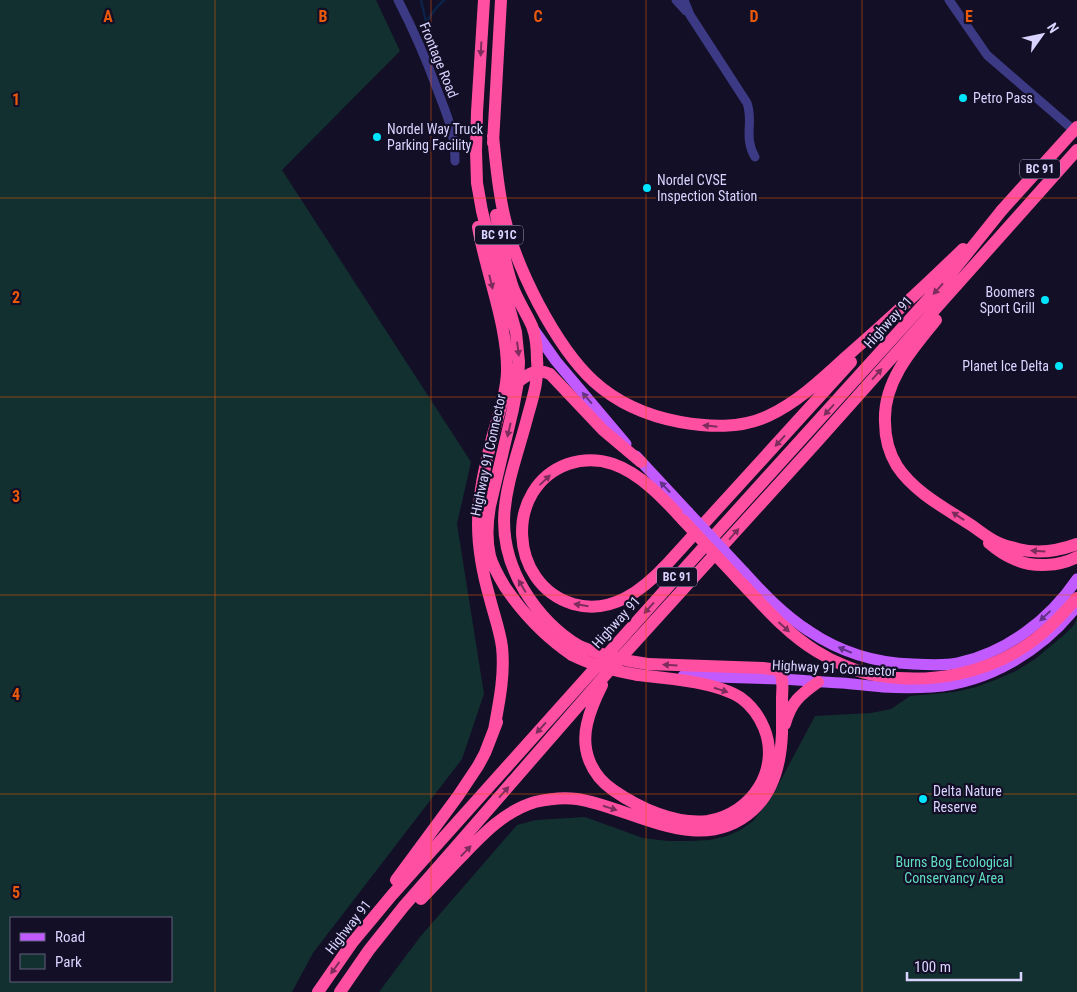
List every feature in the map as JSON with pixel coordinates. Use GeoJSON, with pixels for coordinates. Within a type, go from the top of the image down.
{"type":"FeatureCollection","features":[{"type":"Feature","properties":{"kind":"highway","name":"Highway 91 Connector"},"geometry":{"type":"LineString","coordinates":[[484,0],[477,125],[477,182],[492,251],[516,332],[519,362],[518,382],[509,428],[490,506],[488,536],[491,556],[502,581],[517,604],[553,642],[576,651],[587,663],[638,675]]}},
{"type":"Feature","properties":{"kind":"highway","name":"BC 91C"},"geometry":{"type":"LineString","coordinates":[[501,0],[491,178],[493,200],[501,245],[513,287],[532,327]]}},
{"type":"Feature","properties":{"kind":"highway","name":"BC 91"},"geometry":{"type":"LineString","coordinates":[[1002,210],[1077,127]]}},
{"type":"Feature","properties":{"kind":"highway"},"geometry":{"type":"LineString","coordinates":[[493,136],[500,194],[510,238],[523,272],[550,324],[568,352],[590,378],[610,394],[643,412],[670,420],[720,427],[738,425],[755,422],[795,401],[895,314],[1002,210]]}},
{"type":"Feature","properties":{"kind":"highway","name":"Highway 91"},"geometry":{"type":"LineString","coordinates":[[340,992],[369,950],[404,906],[607,673],[1077,150]]}},
{"type":"Feature","properties":{"kind":"highway"},"geometry":{"type":"LineString","coordinates":[[477,182],[474,202],[477,221],[500,319],[507,358],[502,406],[492,439],[481,487],[478,510],[480,558],[499,634],[502,658],[501,687],[494,730]]}},
{"type":"Feature","properties":{"kind":"highway","name":"Highway 91"},"geometry":{"type":"LineString","coordinates":[[318,992],[352,943],[392,895],[949,276],[1002,210]]}},
{"type":"Feature","properties":{"kind":"highway"},"geometry":{"type":"LineString","coordinates":[[1002,235],[962,290],[911,352],[899,370],[890,388],[886,406],[884,422],[886,438],[890,452],[909,480],[924,493],[999,543],[1019,549],[1048,552],[1077,544]]}},
{"type":"Feature","properties":{"kind":"highway"},"geometry":{"type":"LineString","coordinates":[[895,314],[668,563],[645,586],[635,593],[606,605],[586,606],[570,603],[545,589],[528,565],[522,547],[522,523],[529,500],[536,489],[554,471],[569,464],[585,460],[604,461],[627,470],[686,516],[741,576],[772,616],[794,635],[817,651],[838,662],[875,675],[913,679],[940,677],[960,674],[1006,658],[1034,640],[1052,625],[1077,598]]}},
{"type":"Feature","properties":{"kind":"highway"},"geometry":{"type":"LineString","coordinates":[[340,992],[447,871],[487,830],[511,812],[543,801],[562,798],[575,799],[593,802],[676,828],[707,830],[729,825],[747,815],[768,791],[776,771],[780,757],[782,736],[782,679],[778,670],[772,668],[648,664],[576,651],[568,639],[544,618],[527,595],[513,569],[507,549],[503,523],[504,504],[509,481],[536,387],[538,371],[536,343],[532,327]]}},
{"type":"Feature","properties":{"kind":"highway"},"geometry":{"type":"LineString","coordinates":[[518,382],[531,373],[538,371],[550,374],[603,430],[641,462]]}},
{"type":"Feature","properties":{"kind":"highway"},"geometry":{"type":"LineString","coordinates":[[976,528],[982,538],[1016,561],[1029,564],[1050,564],[1077,557]]}},
{"type":"Feature","properties":{"kind":"highway"},"geometry":{"type":"LineString","coordinates":[[352,943],[469,780],[485,753],[506,699],[510,661],[506,631],[492,571],[491,556]]}},
{"type":"Feature","properties":{"kind":"highway"},"geometry":{"type":"LineString","coordinates":[[607,673],[590,714],[585,736],[588,758],[601,781],[638,806],[677,819],[707,821],[725,816],[741,808],[759,789],[769,760],[767,736],[756,712],[740,697],[726,691],[681,680],[638,675]]}},
{"type":"Feature","properties":{"kind":"highway"},"geometry":{"type":"LineString","coordinates":[[782,736],[792,705],[818,682]]}},
{"type":"Feature","properties":{"kind":"main road"},"geometry":{"type":"LineString","coordinates":[[532,327],[570,379],[686,516]]}},
{"type":"Feature","properties":{"kind":"main road","name":"Highway 91 Connector"},"geometry":{"type":"LineString","coordinates":[[741,576],[781,610],[810,632],[829,643],[857,655],[880,661],[927,665],[957,664],[1012,642],[1050,612],[1077,579]]}},
{"type":"Feature","properties":{"kind":"main road","name":"Highway 91 Connector"},"geometry":{"type":"LineString","coordinates":[[638,675],[782,679],[883,687],[933,687],[968,680],[1015,661],[1055,632],[1077,606]]}},
{"type":"Feature","properties":{"kind":"street","name":"Frontage Road"},"geometry":{"type":"LineString","coordinates":[[398,0],[423,54],[450,124],[454,142],[455,161]]}},
{"type":"Feature","properties":{"kind":"street"},"geometry":{"type":"LineString","coordinates":[[676,0],[690,14]]}},
{"type":"Feature","properties":{"kind":"street"},"geometry":{"type":"LineString","coordinates":[[684,0],[690,14],[746,102],[749,114],[749,143],[755,157]]}},
{"type":"Feature","properties":{"kind":"street"},"geometry":{"type":"LineString","coordinates":[[952,1],[987,55],[1077,133]]}},
{"type":"Feature","properties":{"kind":"green space"},"geometry":{"type":"Polygon","coordinates":[[[0,0],[376,0],[400,51],[282,170],[471,462],[457,524],[484,694],[462,759],[313,953],[292,992],[0,992],[0,0]]]}},
{"type":"Feature","properties":{"kind":"green space","name":"Burns Bog Ecological Conservancy Area"},"geometry":{"type":"Polygon","coordinates":[[[1077,618],[1077,992],[379,992],[420,937],[517,825],[536,820],[585,817],[643,838],[690,841],[710,840],[727,836],[753,821],[765,806],[815,716],[871,713],[891,709],[910,696],[955,692],[995,680],[1016,671],[1035,659],[1064,635],[1074,625],[1077,618]]]}},
{"type":"Feature","properties":{"kind":"waterway"},"geometry":{"type":"LineString","coordinates":[[421,0],[426,22]]}},
{"type":"Feature","properties":{"kind":"waterway"},"geometry":{"type":"LineString","coordinates":[[426,22],[444,0]]}},
{"type":"Feature","properties":{"kind":"place","name":"Petro Pass"},"geometry":{"type":"Point","coordinates":[963,98]}},
{"type":"Feature","properties":{"kind":"place","name":"Nordel Way Truck Parking Facility"},"geometry":{"type":"Point","coordinates":[377,137]}},
{"type":"Feature","properties":{"kind":"place","name":"Nordel CVSE Inspection Station"},"geometry":{"type":"Point","coordinates":[647,188]}},
{"type":"Feature","properties":{"kind":"place","name":"Boomers Sport Grill"},"geometry":{"type":"Point","coordinates":[1045,300]}},
{"type":"Feature","properties":{"kind":"place","name":"Planet Ice Delta"},"geometry":{"type":"Point","coordinates":[1059,366]}},
{"type":"Feature","properties":{"kind":"place","name":"Delta Nature Reserve"},"geometry":{"type":"Point","coordinates":[923,799]}}]}
